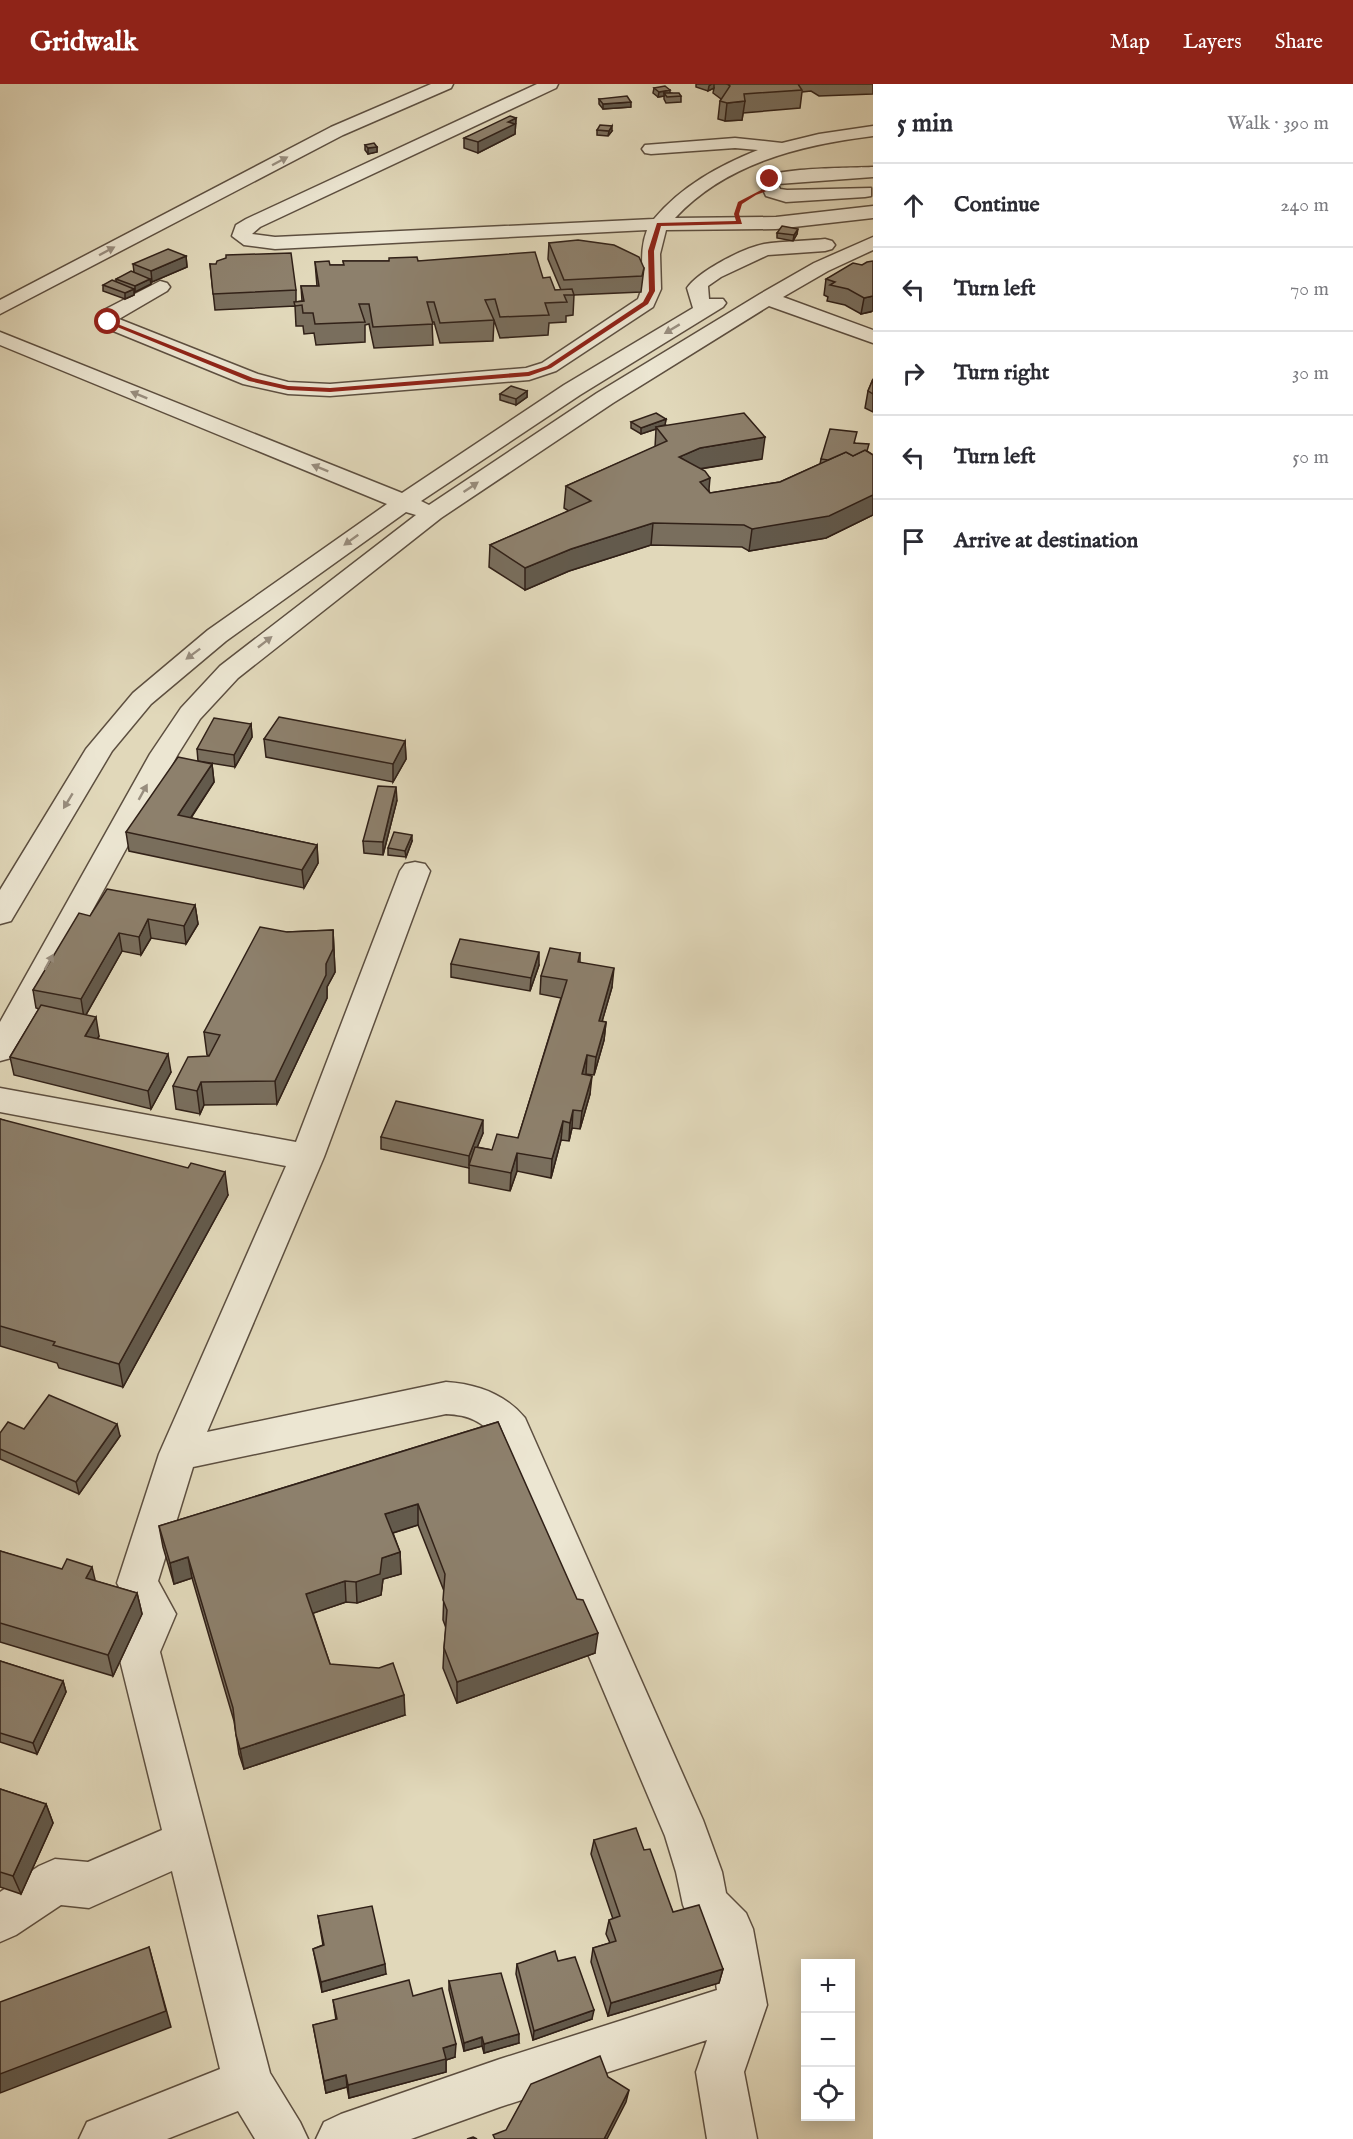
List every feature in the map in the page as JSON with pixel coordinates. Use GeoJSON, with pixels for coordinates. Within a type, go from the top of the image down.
{"type":"FeatureCollection","features":[{"type":"Feature","properties":{"kind":"street"},"geometry":{"type":"LineString","coordinates":[[0,289],[56,263],[284,143],[414,84]]}},
{"type":"Feature","properties":{"kind":"street"},"geometry":{"type":"LineString","coordinates":[[0,308],[337,131],[445,84]]}},
{"type":"Feature","properties":{"kind":"street"},"geometry":{"type":"LineString","coordinates":[[550,84],[252,223],[242,232],[246,239],[259,243],[659,224],[804,221],[828,216],[873,212]]}},
{"type":"Feature","properties":{"kind":"street"},"geometry":{"type":"LineString","coordinates":[[337,131],[370,138]]}},
{"type":"Feature","properties":{"kind":"street"},"geometry":{"type":"LineString","coordinates":[[160,287],[109,315],[108,322],[262,383],[302,390],[330,390],[516,376],[549,367],[646,303],[652,291],[651,251],[659,224],[679,203],[708,181],[745,162],[788,147],[873,131]]}},
{"type":"Feature","properties":{"kind":"street"},"geometry":{"type":"LineString","coordinates":[[392,142],[418,144]]}},
{"type":"Feature","properties":{"kind":"street"},"geometry":{"type":"LineString","coordinates":[[651,149],[735,143],[788,147]]}},
{"type":"Feature","properties":{"kind":"street"},"geometry":{"type":"LineString","coordinates":[[740,223],[737,208],[768,181],[779,177],[873,172]]}},
{"type":"Feature","properties":{"kind":"street"},"geometry":{"type":"LineString","coordinates":[[754,195],[786,196],[873,191]]}},
{"type":"Feature","properties":{"kind":"street"},"geometry":{"type":"LineString","coordinates":[[0,1050],[164,754],[190,714],[229,672],[424,519],[605,398],[751,290],[825,245],[873,225]]}},
{"type":"Feature","properties":{"kind":"street"},"geometry":{"type":"LineString","coordinates":[[0,914],[100,749],[139,700],[157,682],[209,642],[395,508],[572,390],[704,310],[751,290],[821,267],[873,243]]}},
{"type":"Feature","properties":{"kind":"street"},"geometry":{"type":"LineString","coordinates":[[704,310],[697,294],[697,288],[701,282],[714,273],[764,250],[825,245]]}},
{"type":"Feature","properties":{"kind":"street"},"geometry":{"type":"LineString","coordinates":[[751,290],[873,337]]}},
{"type":"Feature","properties":{"kind":"street"},"geometry":{"type":"LineString","coordinates":[[0,338],[395,508]]}},
{"type":"Feature","properties":{"kind":"street"},"geometry":{"type":"LineString","coordinates":[[0,360],[424,519]]}},
{"type":"Feature","properties":{"kind":"street"},"geometry":{"type":"LineString","coordinates":[[139,700],[161,709],[190,714]]}},
{"type":"Feature","properties":{"kind":"street"},"geometry":{"type":"LineString","coordinates":[[283,2139],[248,2083],[139,1652],[155,1614],[137,1583],[178,1454],[307,1157],[415,871]]}},
{"type":"Feature","properties":{"kind":"street"},"geometry":{"type":"LineString","coordinates":[[0,1100],[307,1157]]}},
{"type":"Feature","properties":{"kind":"street"},"geometry":{"type":"LineString","coordinates":[[178,1454],[446,1398],[477,1401],[503,1417],[512,1429],[687,1836],[699,1872],[706,1905],[730,1929],[743,2005],[720,2072],[732,2139]]}},
{"type":"Feature","properties":{"kind":"street"},"geometry":{"type":"LineString","coordinates":[[0,1919],[55,1882],[89,1885],[187,1841]]}},
{"type":"Feature","properties":{"kind":"street"},"geometry":{"type":"LineString","coordinates":[[341,2139],[500,2083],[743,2005]]}},
{"type":"Feature","properties":{"kind":"street"},"geometry":{"type":"LineString","coordinates":[[104,2139],[248,2083]]}},
{"type":"Feature","properties":{"kind":"building"},"geometry":{"type":"Polygon","coordinates":[[[727,84],[798,84],[802,90],[744,94],[745,101],[727,103],[720,101],[730,86],[727,84]]]}},
{"type":"Feature","properties":{"kind":"building"},"geometry":{"type":"Polygon","coordinates":[[[665,86],[670,90],[659,92],[654,88],[665,86]]]}},
{"type":"Feature","properties":{"kind":"building"},"geometry":{"type":"Polygon","coordinates":[[[664,93],[679,93],[681,96],[667,97],[664,93]]]}},
{"type":"Feature","properties":{"kind":"building"},"geometry":{"type":"Polygon","coordinates":[[[627,96],[631,102],[603,104],[599,99],[627,96]]]}},
{"type":"Feature","properties":{"kind":"building"},"geometry":{"type":"Polygon","coordinates":[[[510,116],[516,118],[508,122],[515,124],[478,142],[464,138],[510,116]]]}},
{"type":"Feature","properties":{"kind":"building"},"geometry":{"type":"Polygon","coordinates":[[[600,125],[612,126],[609,131],[597,130],[600,125]]]}},
{"type":"Feature","properties":{"kind":"building"},"geometry":{"type":"Polygon","coordinates":[[[374,143],[377,147],[368,148],[365,145],[374,143]]]}},
{"type":"Feature","properties":{"kind":"building"},"geometry":{"type":"Polygon","coordinates":[[[782,226],[798,229],[794,235],[777,233],[782,226]]]}},
{"type":"Feature","properties":{"kind":"building"},"geometry":{"type":"Polygon","coordinates":[[[578,240],[614,245],[639,257],[644,268],[642,276],[564,280],[549,243],[578,240]]]}},
{"type":"Feature","properties":{"kind":"building"},"geometry":{"type":"Polygon","coordinates":[[[168,249],[186,256],[151,271],[133,264],[168,249]]]}},
{"type":"Feature","properties":{"kind":"building"},"geometry":{"type":"Polygon","coordinates":[[[535,252],[543,278],[550,277],[555,290],[572,289],[574,295],[564,295],[567,302],[545,303],[549,315],[500,317],[495,299],[485,300],[494,320],[440,323],[434,302],[427,302],[433,324],[373,327],[369,304],[359,304],[365,322],[315,324],[313,313],[303,313],[302,305],[295,306],[294,302],[304,301],[301,286],[319,286],[315,262],[329,261],[330,265],[344,265],[343,261],[389,261],[389,258],[417,257],[418,261],[535,252]]]}},
{"type":"Feature","properties":{"kind":"building"},"geometry":{"type":"Polygon","coordinates":[[[291,253],[296,290],[213,294],[210,264],[216,264],[217,261],[226,258],[226,255],[291,253]]]}},
{"type":"Feature","properties":{"kind":"building"},"geometry":{"type":"Polygon","coordinates":[[[873,261],[873,296],[864,298],[848,289],[830,285],[835,282],[826,279],[853,263],[862,265],[873,261]]]}},
{"type":"Feature","properties":{"kind":"building"},"geometry":{"type":"Polygon","coordinates":[[[131,271],[150,279],[135,286],[116,279],[131,271]]]}},
{"type":"Feature","properties":{"kind":"building"},"geometry":{"type":"Polygon","coordinates":[[[112,280],[134,289],[125,293],[103,285],[112,280]]]}},
{"type":"Feature","properties":{"kind":"building"},"geometry":{"type":"Polygon","coordinates":[[[873,379],[873,394],[868,391],[873,379]]]}},
{"type":"Feature","properties":{"kind":"building"},"geometry":{"type":"Polygon","coordinates":[[[511,386],[527,391],[516,399],[500,394],[511,386]]]}},
{"type":"Feature","properties":{"kind":"building"},"geometry":{"type":"Polygon","coordinates":[[[656,413],[666,419],[641,428],[631,422],[656,413]]]}},
{"type":"Feature","properties":{"kind":"building"},"geometry":{"type":"Polygon","coordinates":[[[744,413],[765,437],[700,448],[679,457],[705,471],[710,478],[700,482],[710,493],[780,482],[846,452],[853,456],[865,450],[873,455],[873,495],[829,516],[752,529],[744,525],[653,523],[571,549],[525,568],[490,545],[591,501],[566,486],[667,441],[656,427],[744,413]]]}},
{"type":"Feature","properties":{"kind":"building"},"geometry":{"type":"Polygon","coordinates":[[[830,429],[857,432],[854,443],[869,444],[867,451],[853,456],[846,452],[828,460],[821,459],[830,429]]]}},
{"type":"Feature","properties":{"kind":"building"},"geometry":{"type":"Polygon","coordinates":[[[279,717],[405,741],[393,764],[264,739],[279,717]]]}},
{"type":"Feature","properties":{"kind":"building"},"geometry":{"type":"Polygon","coordinates":[[[214,718],[251,724],[234,755],[197,749],[214,718]]]}},
{"type":"Feature","properties":{"kind":"building"},"geometry":{"type":"Polygon","coordinates":[[[178,757],[212,764],[178,815],[317,845],[302,870],[126,832],[178,757]]]}},
{"type":"Feature","properties":{"kind":"building"},"geometry":{"type":"Polygon","coordinates":[[[378,786],[396,787],[383,842],[363,841],[378,786]]]}},
{"type":"Feature","properties":{"kind":"building"},"geometry":{"type":"Polygon","coordinates":[[[394,832],[412,835],[405,851],[388,848],[394,832]]]}},
{"type":"Feature","properties":{"kind":"building"},"geometry":{"type":"Polygon","coordinates":[[[107,889],[195,905],[184,926],[148,919],[139,937],[119,933],[81,999],[33,990],[79,913],[90,916],[107,889]]]}},
{"type":"Feature","properties":{"kind":"building"},"geometry":{"type":"Polygon","coordinates":[[[260,927],[287,932],[333,930],[333,949],[326,964],[326,975],[275,1081],[201,1082],[197,1091],[173,1086],[188,1057],[209,1056],[220,1035],[204,1032],[260,927]]]}},
{"type":"Feature","properties":{"kind":"building"},"geometry":{"type":"Polygon","coordinates":[[[460,939],[539,952],[531,978],[451,964],[460,939]]]}},
{"type":"Feature","properties":{"kind":"building"},"geometry":{"type":"Polygon","coordinates":[[[550,948],[580,953],[578,962],[614,968],[599,1021],[606,1022],[596,1057],[587,1055],[582,1074],[592,1076],[582,1111],[573,1110],[570,1123],[563,1121],[552,1159],[517,1153],[511,1173],[469,1165],[475,1147],[492,1150],[497,1134],[518,1138],[567,980],[541,976],[550,948]]]}},
{"type":"Feature","properties":{"kind":"building"},"geometry":{"type":"Polygon","coordinates":[[[41,1005],[96,1017],[85,1036],[168,1054],[148,1091],[10,1057],[41,1005]]]}},
{"type":"Feature","properties":{"kind":"building"},"geometry":{"type":"Polygon","coordinates":[[[396,1101],[483,1120],[469,1156],[381,1137],[396,1101]]]}},
{"type":"Feature","properties":{"kind":"building"},"geometry":{"type":"Polygon","coordinates":[[[0,1119],[188,1168],[191,1163],[225,1172],[119,1364],[53,1345],[55,1342],[0,1326],[0,1119]]]}},
{"type":"Feature","properties":{"kind":"building"},"geometry":{"type":"Polygon","coordinates":[[[49,1395],[117,1424],[76,1482],[0,1449],[0,1433],[8,1422],[24,1429],[49,1395]]]}},
{"type":"Feature","properties":{"kind":"building"},"geometry":{"type":"Polygon","coordinates":[[[498,1422],[577,1599],[583,1600],[598,1633],[457,1682],[444,1648],[447,1610],[443,1600],[445,1574],[418,1504],[385,1514],[400,1552],[382,1558],[380,1574],[356,1582],[345,1581],[306,1594],[330,1664],[379,1668],[393,1663],[404,1695],[240,1749],[233,1708],[188,1557],[170,1563],[159,1526],[498,1422]]]}},
{"type":"Feature","properties":{"kind":"building"},"geometry":{"type":"Polygon","coordinates":[[[0,1551],[62,1569],[67,1559],[92,1567],[86,1578],[137,1593],[108,1655],[0,1623],[0,1551]]]}},
{"type":"Feature","properties":{"kind":"building"},"geometry":{"type":"Polygon","coordinates":[[[0,1661],[63,1681],[33,1743],[0,1733],[0,1661]]]}},
{"type":"Feature","properties":{"kind":"building"},"geometry":{"type":"Polygon","coordinates":[[[0,1789],[46,1804],[13,1876],[0,1872],[0,1789]]]}},
{"type":"Feature","properties":{"kind":"building"},"geometry":{"type":"Polygon","coordinates":[[[636,1828],[644,1850],[650,1849],[673,1912],[699,1905],[723,1969],[611,2003],[593,1948],[616,1941],[609,1920],[620,1916],[594,1840],[636,1828]]]}},
{"type":"Feature","properties":{"kind":"building"},"geometry":{"type":"Polygon","coordinates":[[[372,1906],[385,1964],[321,1982],[313,1949],[324,1945],[318,1916],[372,1906]]]}},
{"type":"Feature","properties":{"kind":"building"},"geometry":{"type":"Polygon","coordinates":[[[149,1947],[166,2011],[0,2074],[0,2002],[149,1947]]]}},
{"type":"Feature","properties":{"kind":"building"},"geometry":{"type":"Polygon","coordinates":[[[555,1951],[558,1961],[575,1957],[594,2010],[534,2031],[517,1964],[555,1951]]]}},
{"type":"Feature","properties":{"kind":"building"},"geometry":{"type":"Polygon","coordinates":[[[501,1973],[519,2034],[484,2044],[482,2037],[464,2043],[449,1981],[501,1973]]]}},
{"type":"Feature","properties":{"kind":"building"},"geometry":{"type":"Polygon","coordinates":[[[409,1980],[413,1996],[442,1988],[456,2044],[443,2048],[446,2059],[348,2085],[346,2075],[324,2081],[313,2025],[337,2019],[333,2000],[409,1980]]]}},
{"type":"Feature","properties":{"kind":"building"},"geometry":{"type":"Polygon","coordinates":[[[600,2056],[608,2077],[629,2090],[604,2139],[495,2139],[493,2135],[506,2130],[531,2084],[600,2056]]]}},
{"type":"Feature","properties":{"kind":"route"},"geometry":{"type":"LineString","coordinates":[[108,322],[251,379],[288,388],[330,390],[529,374],[549,367],[646,303],[652,291],[651,251],[659,224],[740,223],[737,214],[740,203],[770,188],[768,184],[770,179]]}}]}
